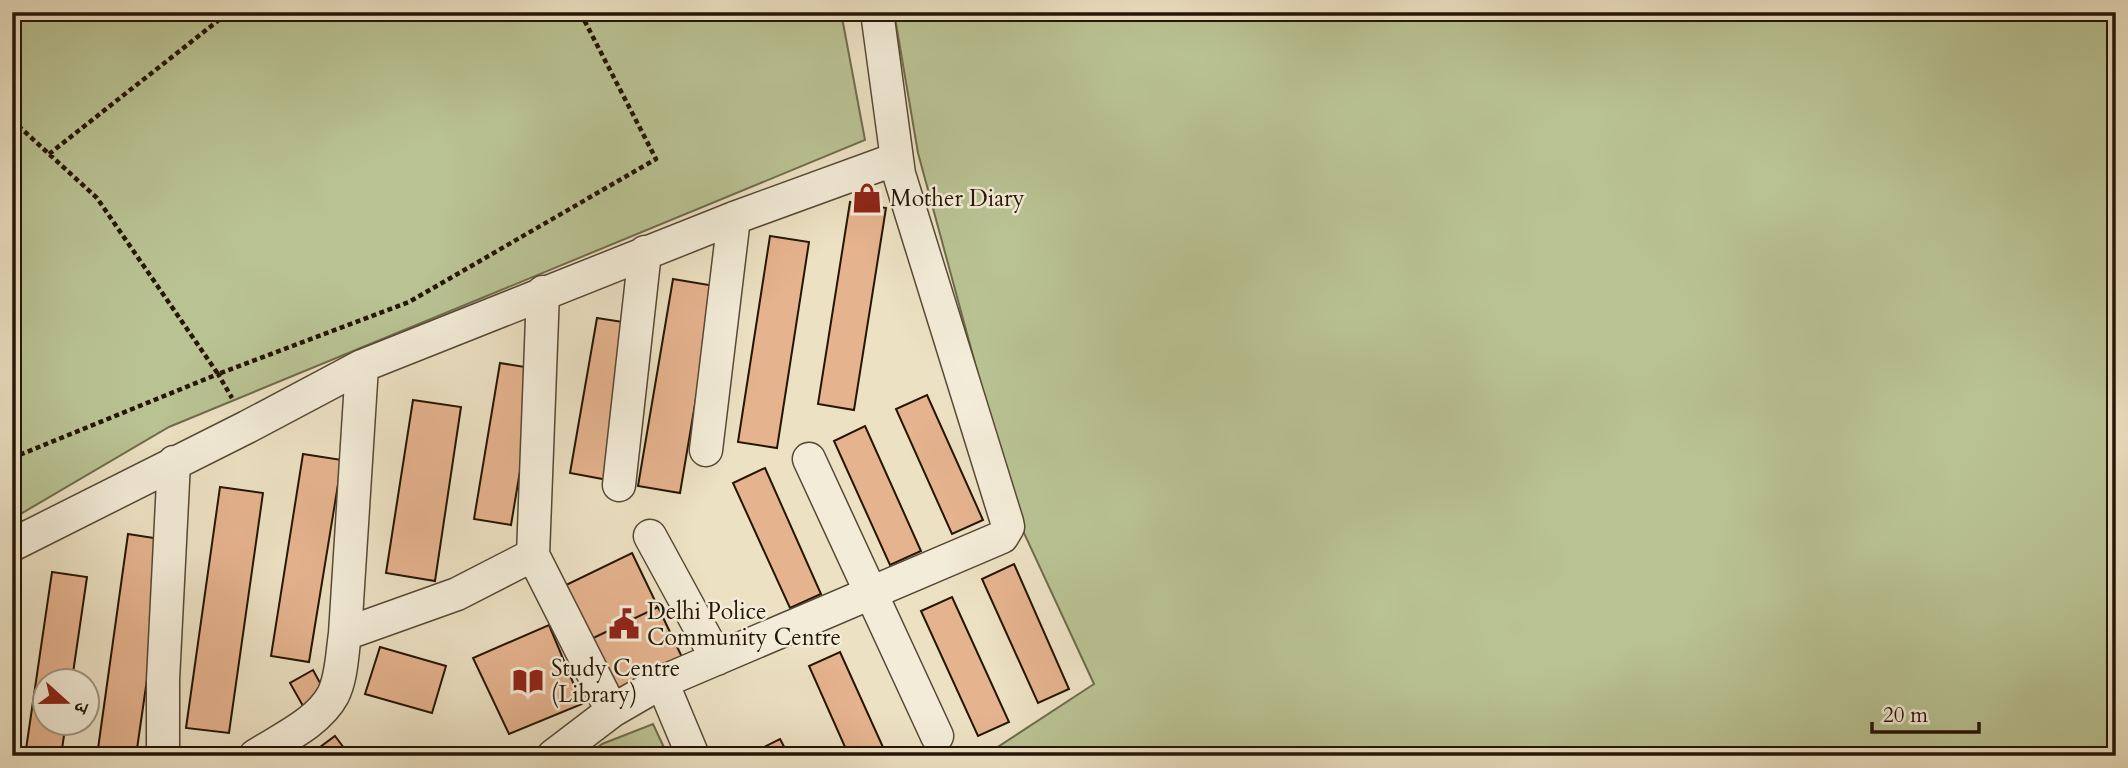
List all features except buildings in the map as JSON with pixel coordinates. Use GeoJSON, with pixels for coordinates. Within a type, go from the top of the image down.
{"type":"FeatureCollection","features":[{"type":"Feature","properties":{"kind":"street"},"geometry":{"type":"LineString","coordinates":[[552,756],[612,711],[662,682],[1002,537],[1008,527],[896,159],[889,87],[877,12]]}},
{"type":"Feature","properties":{"kind":"street"},"geometry":{"type":"LineString","coordinates":[[12,545],[362,366],[543,292],[896,159]]}},
{"type":"Feature","properties":{"kind":"street"},"geometry":{"type":"LineString","coordinates":[[706,450],[734,218]]}},
{"type":"Feature","properties":{"kind":"street"},"geometry":{"type":"LineString","coordinates":[[619,485],[645,253]]}},
{"type":"Feature","properties":{"kind":"street"},"geometry":{"type":"LineString","coordinates":[[543,292],[533,555],[612,711]]}},
{"type":"Feature","properties":{"kind":"street"},"geometry":{"type":"LineString","coordinates":[[255,756],[319,714],[334,694],[345,634],[362,366]]}},
{"type":"Feature","properties":{"kind":"street"},"geometry":{"type":"LineString","coordinates":[[809,459],[937,736]]}},
{"type":"Feature","properties":{"kind":"street"},"geometry":{"type":"LineString","coordinates":[[163,756],[163,680],[174,463]]}},
{"type":"Feature","properties":{"kind":"street"},"geometry":{"type":"LineString","coordinates":[[650,536],[717,659]]}},
{"type":"Feature","properties":{"kind":"street"},"geometry":{"type":"LineString","coordinates":[[345,634],[457,594],[533,555]]}},
{"type":"Feature","properties":{"kind":"street"},"geometry":{"type":"LineString","coordinates":[[662,682],[694,756]]}},
{"type":"Feature","properties":{"kind":"path"},"geometry":{"type":"LineString","coordinates":[[49,154],[229,12]]}},
{"type":"Feature","properties":{"kind":"path"},"geometry":{"type":"LineString","coordinates":[[12,458],[218,374],[409,302],[656,159],[580,12]]}},
{"type":"Feature","properties":{"kind":"path"},"geometry":{"type":"LineString","coordinates":[[12,120],[97,198],[218,374],[247,427]]}},
{"type":"Feature","properties":{"kind":"green space"},"geometry":{"type":"Polygon","coordinates":[[[12,12],[841,12],[865,140],[169,427],[12,519],[12,12]]]}},
{"type":"Feature","properties":{"kind":"green space"},"geometry":{"type":"Polygon","coordinates":[[[894,12],[2116,12],[2115,756],[984,756],[1094,684],[1017,518],[918,153],[894,12]]]}},
{"type":"Feature","properties":{"kind":"green space"},"geometry":{"type":"Polygon","coordinates":[[[653,724],[668,756],[587,756],[602,744],[653,724]]]}},
{"type":"Feature","properties":{"kind":"place","name":"Mother Diary"},"geometry":{"type":"Point","coordinates":[867,198]}},
{"type":"Feature","properties":{"kind":"place","name":"Delhi Police Community Centre"},"geometry":{"type":"Point","coordinates":[624,624]}},
{"type":"Feature","properties":{"kind":"place","name":"Study Centre (Library)"},"geometry":{"type":"Point","coordinates":[528,681]}}]}
